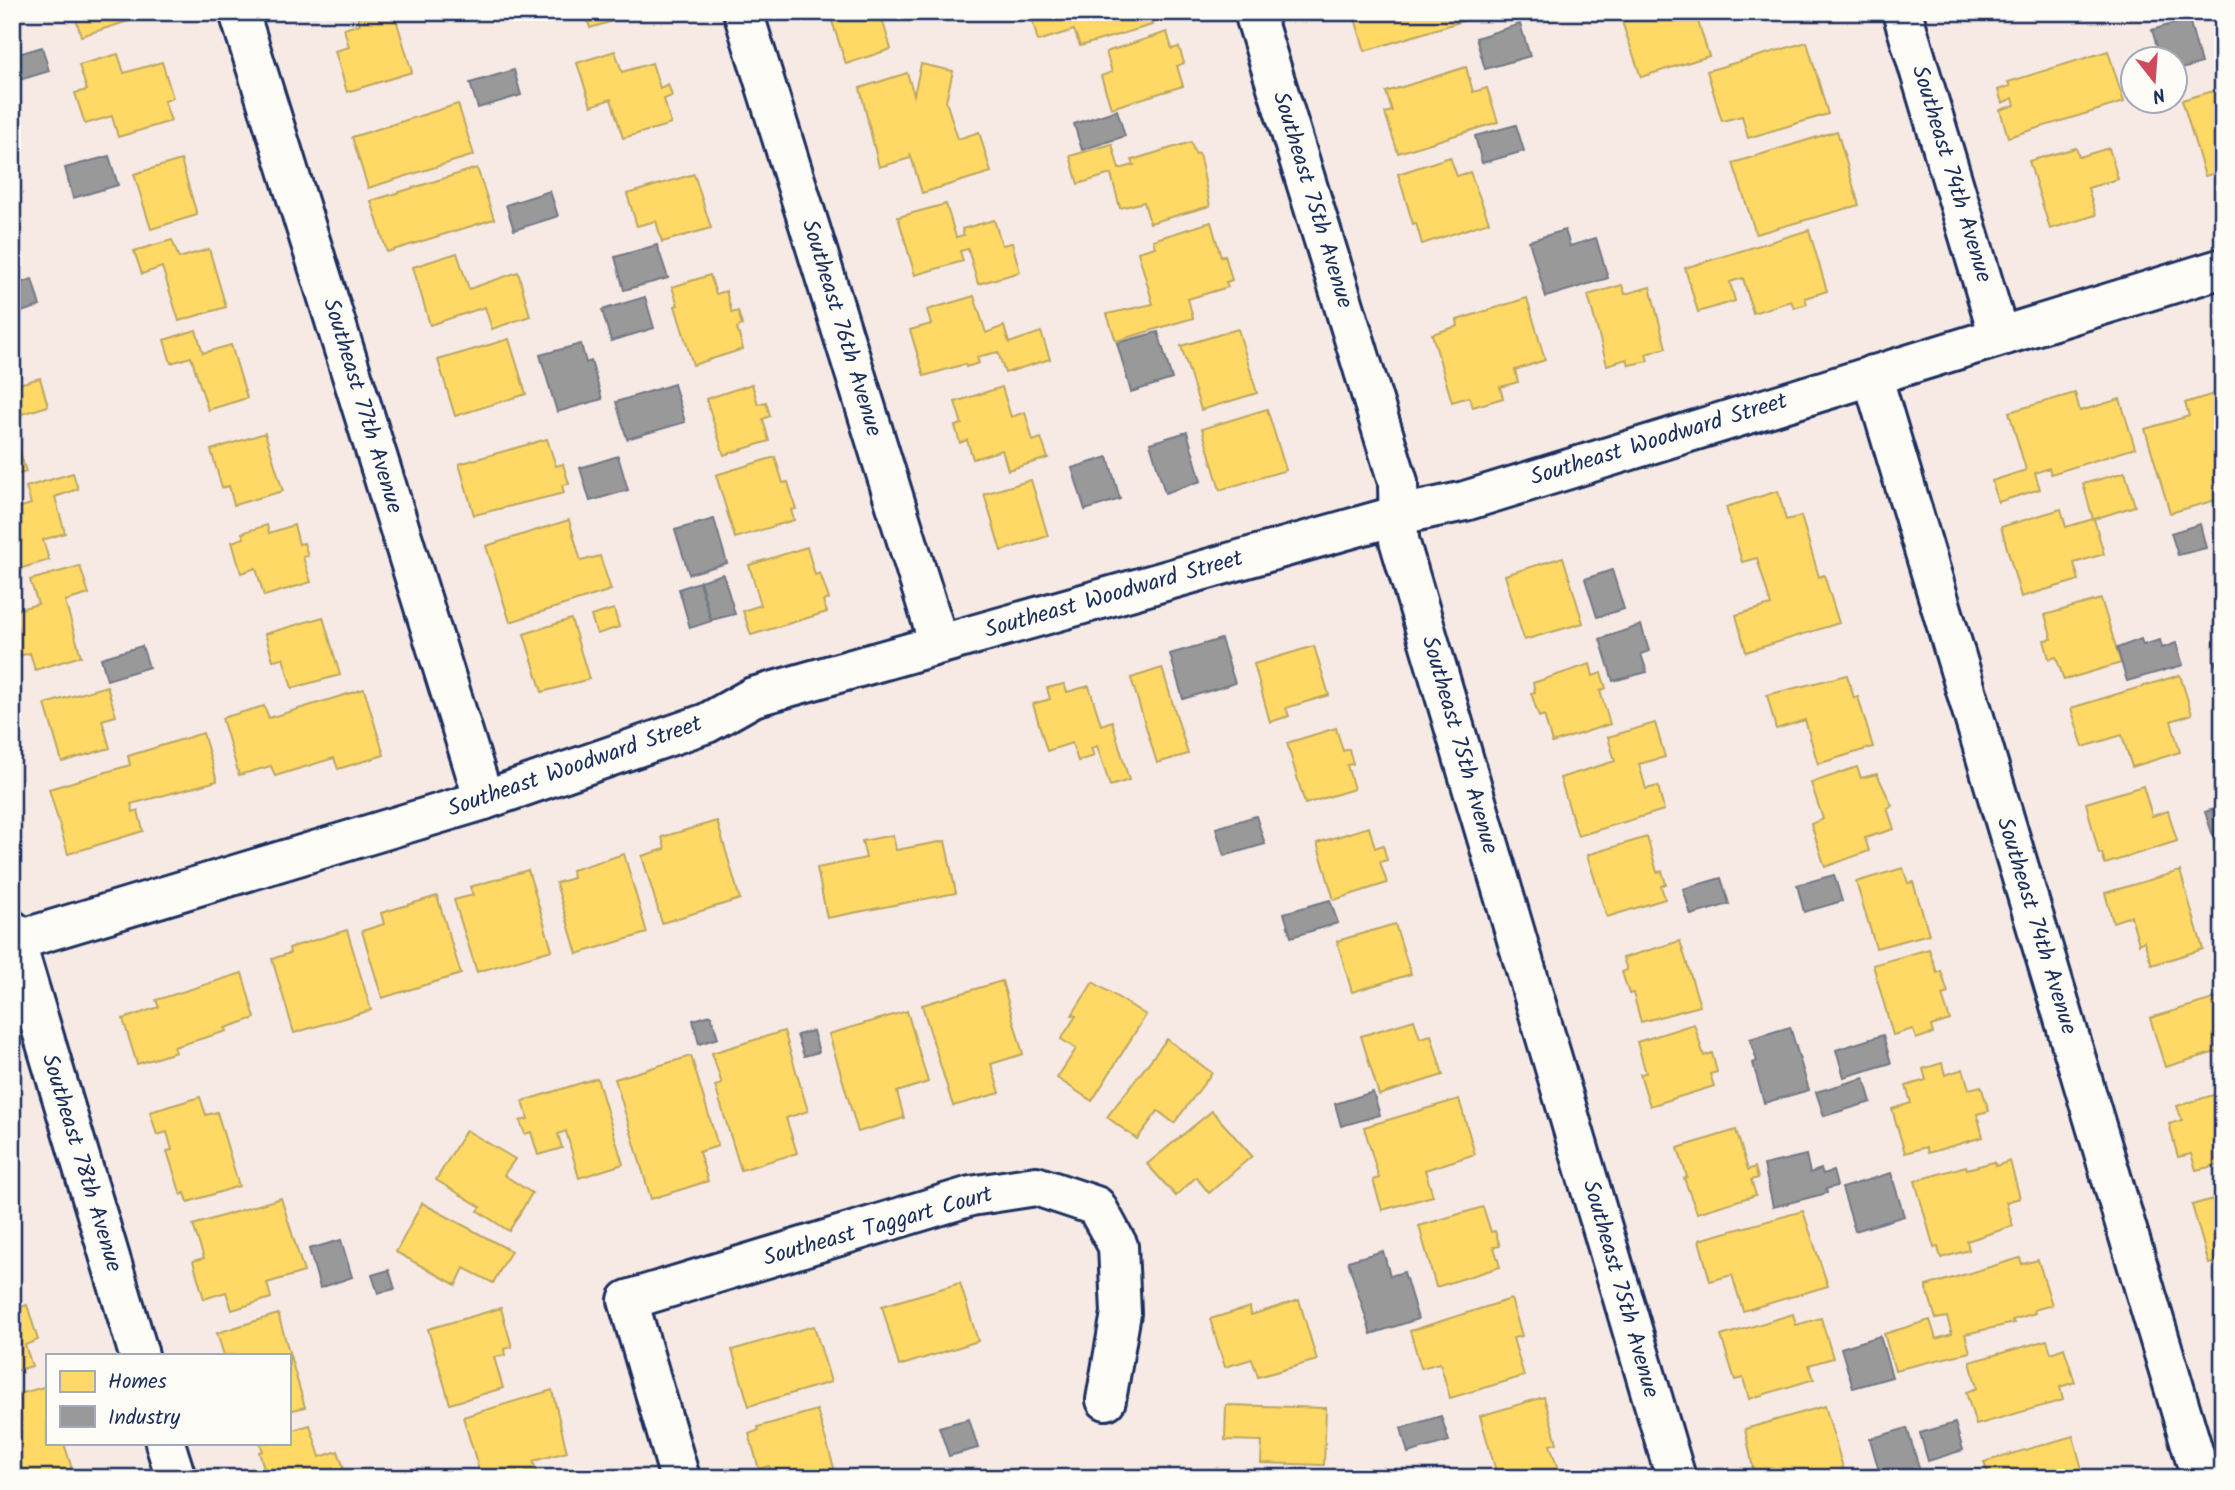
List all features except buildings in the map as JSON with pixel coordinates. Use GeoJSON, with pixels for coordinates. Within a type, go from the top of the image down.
{"type":"FeatureCollection","features":[{"type":"Feature","properties":{"kind":"street","name":"Southeast 77th Avenue"},"geometry":{"type":"LineString","coordinates":[[239,12],[484,800]]}},
{"type":"Feature","properties":{"kind":"street","name":"Southeast 76th Avenue"},"geometry":{"type":"LineString","coordinates":[[743,12],[939,644]]}},
{"type":"Feature","properties":{"kind":"street","name":"Southeast 75th Avenue"},"geometry":{"type":"LineString","coordinates":[[1254,12],[1398,482],[1403,554],[1676,1478]]}},
{"type":"Feature","properties":{"kind":"street","name":"Southeast 74th Avenue"},"geometry":{"type":"LineString","coordinates":[[1902,12],[2000,336]]}},
{"type":"Feature","properties":{"kind":"street","name":"Southeast Woodward Street"},"geometry":{"type":"LineString","coordinates":[[13,937],[484,800],[707,723],[753,697],[1399,515],[1465,500],[2223,268]]}},
{"type":"Feature","properties":{"kind":"street","name":"Southeast 74th Avenue"},"geometry":{"type":"LineString","coordinates":[[1872,375],[2201,1478]]}},
{"type":"Feature","properties":{"kind":"street","name":"Southeast 78th Avenue"},"geometry":{"type":"LineString","coordinates":[[13,937],[139,1354]]}},
{"type":"Feature","properties":{"kind":"street","name":"Southeast Taggart Court"},"geometry":{"type":"LineString","coordinates":[[680,1478],[628,1300],[971,1196],[1036,1186],[1096,1206],[1118,1247],[1121,1313],[1106,1400]]}},
{"type":"Feature","properties":{"kind":"street"},"geometry":{"type":"LineString","coordinates":[[165,1444],[176,1478]]}}]}
